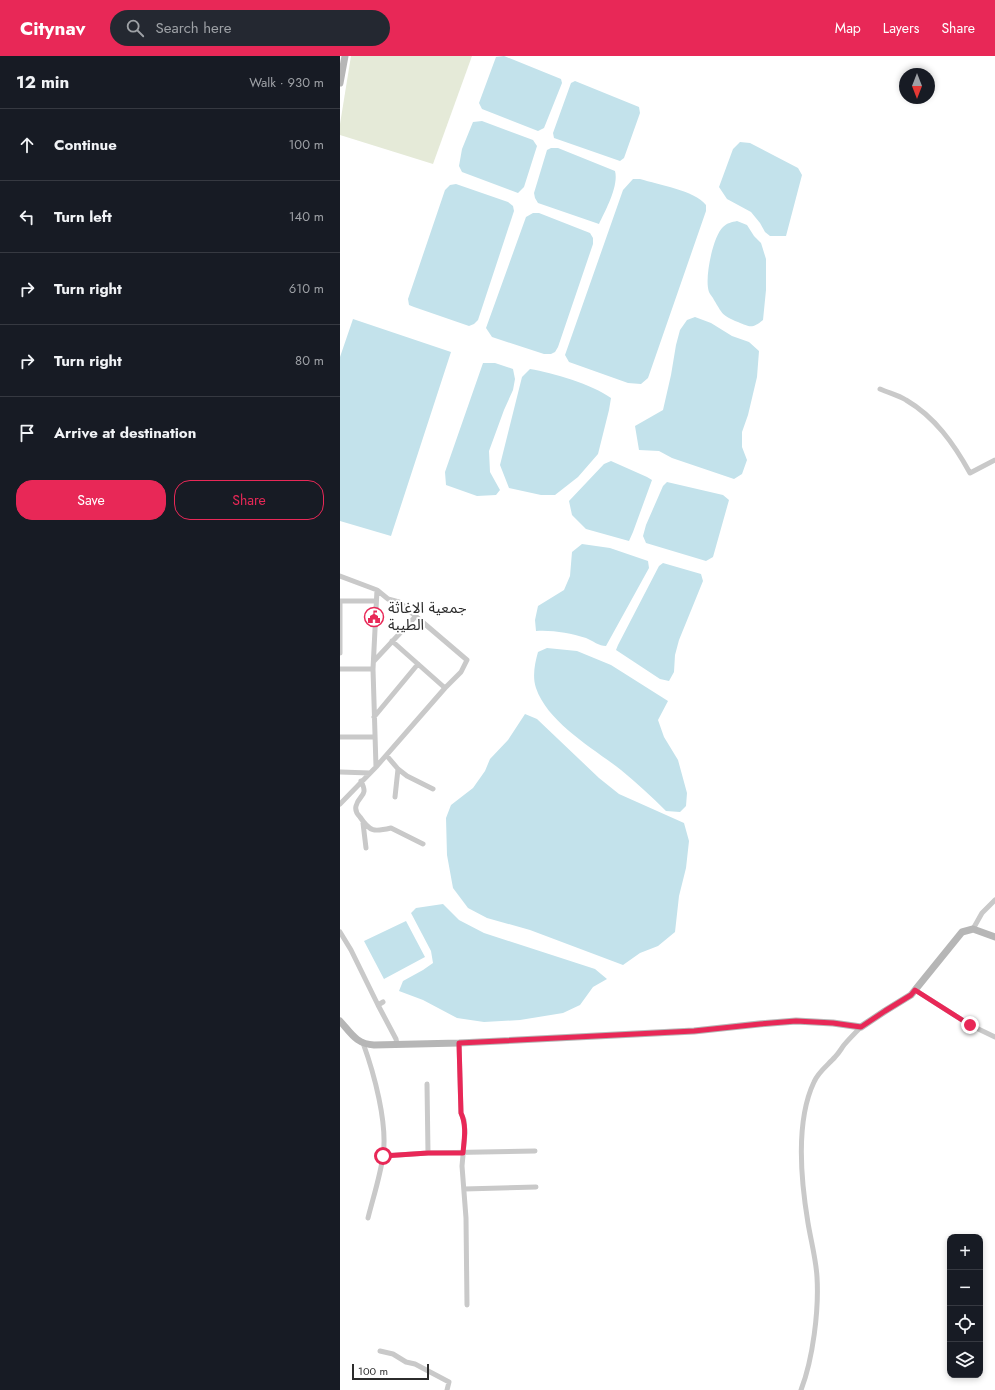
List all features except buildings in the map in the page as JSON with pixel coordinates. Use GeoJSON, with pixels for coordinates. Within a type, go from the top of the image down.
{"type":"FeatureCollection","features":[{"type":"Feature","properties":{"kind":"street"},"geometry":{"type":"LineString","coordinates":[[340,83],[345,56]]}},
{"type":"Feature","properties":{"kind":"street"},"geometry":{"type":"LineString","coordinates":[[880,389],[905,399],[928,415],[946,435],[970,473],[995,460]]}},
{"type":"Feature","properties":{"kind":"street"},"geometry":{"type":"LineString","coordinates":[[340,576],[377,590],[388,599],[399,602],[467,660],[461,672],[445,688],[376,767],[340,804]]}},
{"type":"Feature","properties":{"kind":"street"},"geometry":{"type":"LineString","coordinates":[[376,767],[373,669],[377,590]]}},
{"type":"Feature","properties":{"kind":"street"},"geometry":{"type":"LineString","coordinates":[[340,653],[340,601],[376,601]]}},
{"type":"Feature","properties":{"kind":"street"},"geometry":{"type":"LineString","coordinates":[[374,661],[416,616]]}},
{"type":"Feature","properties":{"kind":"street"},"geometry":{"type":"LineString","coordinates":[[392,642],[445,688]]}},
{"type":"Feature","properties":{"kind":"street"},"geometry":{"type":"LineString","coordinates":[[374,717],[418,664]]}},
{"type":"Feature","properties":{"kind":"street"},"geometry":{"type":"LineString","coordinates":[[340,669],[373,669]]}},
{"type":"Feature","properties":{"kind":"street"},"geometry":{"type":"LineString","coordinates":[[340,737],[375,737]]}},
{"type":"Feature","properties":{"kind":"street"},"geometry":{"type":"LineString","coordinates":[[386,756],[407,776],[433,789]]}},
{"type":"Feature","properties":{"kind":"street"},"geometry":{"type":"LineString","coordinates":[[395,797],[398,769]]}},
{"type":"Feature","properties":{"kind":"street"},"geometry":{"type":"LineString","coordinates":[[340,772],[370,773]]}},
{"type":"Feature","properties":{"kind":"street"},"geometry":{"type":"LineString","coordinates":[[362,781],[365,789],[356,809],[357,815],[363,823],[370,829],[379,831],[391,828],[423,844]]}},
{"type":"Feature","properties":{"kind":"street"},"geometry":{"type":"LineString","coordinates":[[363,823],[366,848]]}},
{"type":"Feature","properties":{"kind":"street"},"geometry":{"type":"LineString","coordinates":[[973,929],[982,913],[995,900]]}},
{"type":"Feature","properties":{"kind":"street"},"geometry":{"type":"LineString","coordinates":[[801,1390],[807,1374],[810,1357],[816,1317],[817,1297],[817,1276],[806,1210],[801,1146],[803,1120],[814,1081],[821,1071],[861,1027],[911,995],[962,932],[973,929],[995,937]]}},
{"type":"Feature","properties":{"kind":"street"},"geometry":{"type":"LineString","coordinates":[[340,932],[351,950],[396,1039],[397,1044]]}},
{"type":"Feature","properties":{"kind":"street"},"geometry":{"type":"LineString","coordinates":[[915,990],[970,1025],[995,1037]]}},
{"type":"Feature","properties":{"kind":"street"},"geometry":{"type":"LineString","coordinates":[[378,1005],[383,1002]]}},
{"type":"Feature","properties":{"kind":"street"},"geometry":{"type":"LineString","coordinates":[[340,1021],[357,1040],[363,1043],[397,1044],[459,1043],[694,1031],[796,1021],[833,1023],[861,1027]]}},
{"type":"Feature","properties":{"kind":"street"},"geometry":{"type":"LineString","coordinates":[[363,1043],[372,1068],[384,1127],[383,1156],[368,1218]]}},
{"type":"Feature","properties":{"kind":"street"},"geometry":{"type":"LineString","coordinates":[[459,1043],[461,1113],[464,1120],[465,1133],[463,1153],[467,1249],[467,1305]]}},
{"type":"Feature","properties":{"kind":"street"},"geometry":{"type":"LineString","coordinates":[[427,1084],[428,1153]]}},
{"type":"Feature","properties":{"kind":"street"},"geometry":{"type":"LineString","coordinates":[[383,1156],[428,1153],[535,1151]]}},
{"type":"Feature","properties":{"kind":"street"},"geometry":{"type":"LineString","coordinates":[[464,1189],[536,1187]]}},
{"type":"Feature","properties":{"kind":"street"},"geometry":{"type":"LineString","coordinates":[[380,1351],[393,1354],[406,1362],[415,1364],[449,1382],[447,1390]]}},
{"type":"Feature","properties":{"kind":"green space"},"geometry":{"type":"Polygon","coordinates":[[[351,56],[472,56],[433,164],[340,135],[340,124],[351,56]]]}},
{"type":"Feature","properties":{"kind":"water"},"geometry":{"type":"Polygon","coordinates":[[[504,56],[561,79],[562,83],[544,128],[538,131],[482,109],[479,103],[496,57],[504,56]]]}},
{"type":"Feature","properties":{"kind":"water"},"geometry":{"type":"Polygon","coordinates":[[[575,81],[639,107],[640,113],[624,158],[620,161],[554,138],[553,133],[571,83],[575,81]]]}},
{"type":"Feature","properties":{"kind":"water"},"geometry":{"type":"Polygon","coordinates":[[[482,121],[533,140],[537,146],[524,187],[518,193],[462,172],[459,166],[462,149],[473,122],[482,121]]]}},
{"type":"Feature","properties":{"kind":"water"},"geometry":{"type":"Polygon","coordinates":[[[740,142],[750,143],[798,168],[802,175],[786,236],[770,236],[765,232],[751,212],[727,199],[719,187],[733,149],[740,142]]]}},
{"type":"Feature","properties":{"kind":"water"},"geometry":{"type":"Polygon","coordinates":[[[551,148],[558,148],[615,171],[616,177],[613,191],[599,224],[538,203],[534,193],[547,150],[551,148]]]}},
{"type":"Feature","properties":{"kind":"water"},"geometry":{"type":"Polygon","coordinates":[[[633,179],[640,179],[685,192],[693,195],[706,205],[706,211],[648,378],[641,384],[628,383],[569,362],[565,355],[623,190],[633,179]]]}},
{"type":"Feature","properties":{"kind":"water"},"geometry":{"type":"Polygon","coordinates":[[[456,184],[508,202],[513,206],[514,211],[478,320],[469,326],[409,305],[408,299],[445,190],[450,185],[456,184]]]}},
{"type":"Feature","properties":{"kind":"water"},"geometry":{"type":"Polygon","coordinates":[[[533,213],[539,213],[590,233],[593,238],[593,244],[558,347],[555,352],[551,354],[544,354],[492,337],[486,328],[526,217],[533,213]]]}},
{"type":"Feature","properties":{"kind":"water"},"geometry":{"type":"Polygon","coordinates":[[[737,221],[747,225],[754,236],[761,243],[766,259],[766,290],[763,320],[753,326],[745,325],[725,316],[709,293],[708,278],[710,258],[716,239],[723,227],[737,221]]]}},
{"type":"Feature","properties":{"kind":"water"},"geometry":{"type":"Polygon","coordinates":[[[695,317],[711,323],[732,336],[749,342],[759,351],[757,377],[748,415],[742,432],[742,447],[747,460],[742,474],[734,479],[672,458],[659,451],[639,450],[635,426],[663,410],[680,330],[687,320],[695,317]]]}},
{"type":"Feature","properties":{"kind":"water"},"geometry":{"type":"Polygon","coordinates":[[[353,319],[451,352],[391,536],[340,521],[340,357],[353,319]]]}},
{"type":"Feature","properties":{"kind":"water"},"geometry":{"type":"Polygon","coordinates":[[[483,363],[495,363],[513,369],[515,379],[513,390],[489,451],[490,472],[500,490],[496,495],[477,496],[446,485],[445,472],[483,363]]]}},
{"type":"Feature","properties":{"kind":"water"},"geometry":{"type":"Polygon","coordinates":[[[530,369],[572,380],[594,388],[611,398],[598,454],[578,477],[555,495],[541,495],[509,488],[500,465],[522,377],[530,369]]]}},
{"type":"Feature","properties":{"kind":"water"},"geometry":{"type":"Polygon","coordinates":[[[611,461],[652,480],[629,541],[586,529],[572,515],[569,501],[604,464],[611,461]]]}},
{"type":"Feature","properties":{"kind":"water"},"geometry":{"type":"Polygon","coordinates":[[[667,482],[723,495],[729,500],[713,557],[706,561],[646,543],[643,536],[646,525],[663,486],[667,482]]]}},
{"type":"Feature","properties":{"kind":"water"},"geometry":{"type":"Polygon","coordinates":[[[582,544],[610,548],[648,561],[649,568],[606,646],[568,633],[536,631],[535,620],[538,606],[564,590],[570,576],[572,552],[582,544]]]}},
{"type":"Feature","properties":{"kind":"water"},"geometry":{"type":"Polygon","coordinates":[[[663,563],[701,574],[703,581],[679,640],[675,655],[674,672],[669,681],[660,679],[616,650],[659,566],[663,563]]]}},
{"type":"Feature","properties":{"kind":"water"},"geometry":{"type":"Polygon","coordinates":[[[547,648],[577,651],[611,665],[668,701],[658,720],[664,737],[678,760],[687,793],[686,806],[680,812],[666,811],[621,770],[572,734],[550,712],[542,701],[534,679],[538,652],[547,648]]]}},
{"type":"Feature","properties":{"kind":"water"},"geometry":{"type":"Polygon","coordinates":[[[525,714],[537,719],[599,778],[619,794],[684,823],[689,841],[686,868],[679,896],[675,932],[658,946],[640,953],[623,965],[530,930],[487,918],[468,908],[453,888],[447,855],[446,818],[451,805],[473,788],[485,771],[490,759],[508,740],[525,714]]]}},
{"type":"Feature","properties":{"kind":"water"},"geometry":{"type":"Polygon","coordinates":[[[443,904],[459,920],[484,933],[595,969],[607,979],[593,987],[580,1005],[563,1013],[520,1020],[484,1022],[457,1018],[423,1000],[399,991],[403,981],[433,963],[431,951],[411,913],[416,908],[443,904]]]}},
{"type":"Feature","properties":{"kind":"water"},"geometry":{"type":"Polygon","coordinates":[[[406,921],[425,957],[384,979],[385,981],[364,941],[406,921]]]}},
{"type":"Feature","properties":{"kind":"place","name":"جمعية الاغاثة الطيبة"},"geometry":{"type":"Point","coordinates":[374,617]}},
{"type":"Feature","properties":{"kind":"route"},"geometry":{"type":"LineString","coordinates":[[383,1156],[428,1153],[463,1153],[465,1133],[464,1120],[461,1113],[459,1043],[694,1031],[796,1021],[833,1023],[861,1027],[911,995],[915,990],[970,1025]]}}]}
